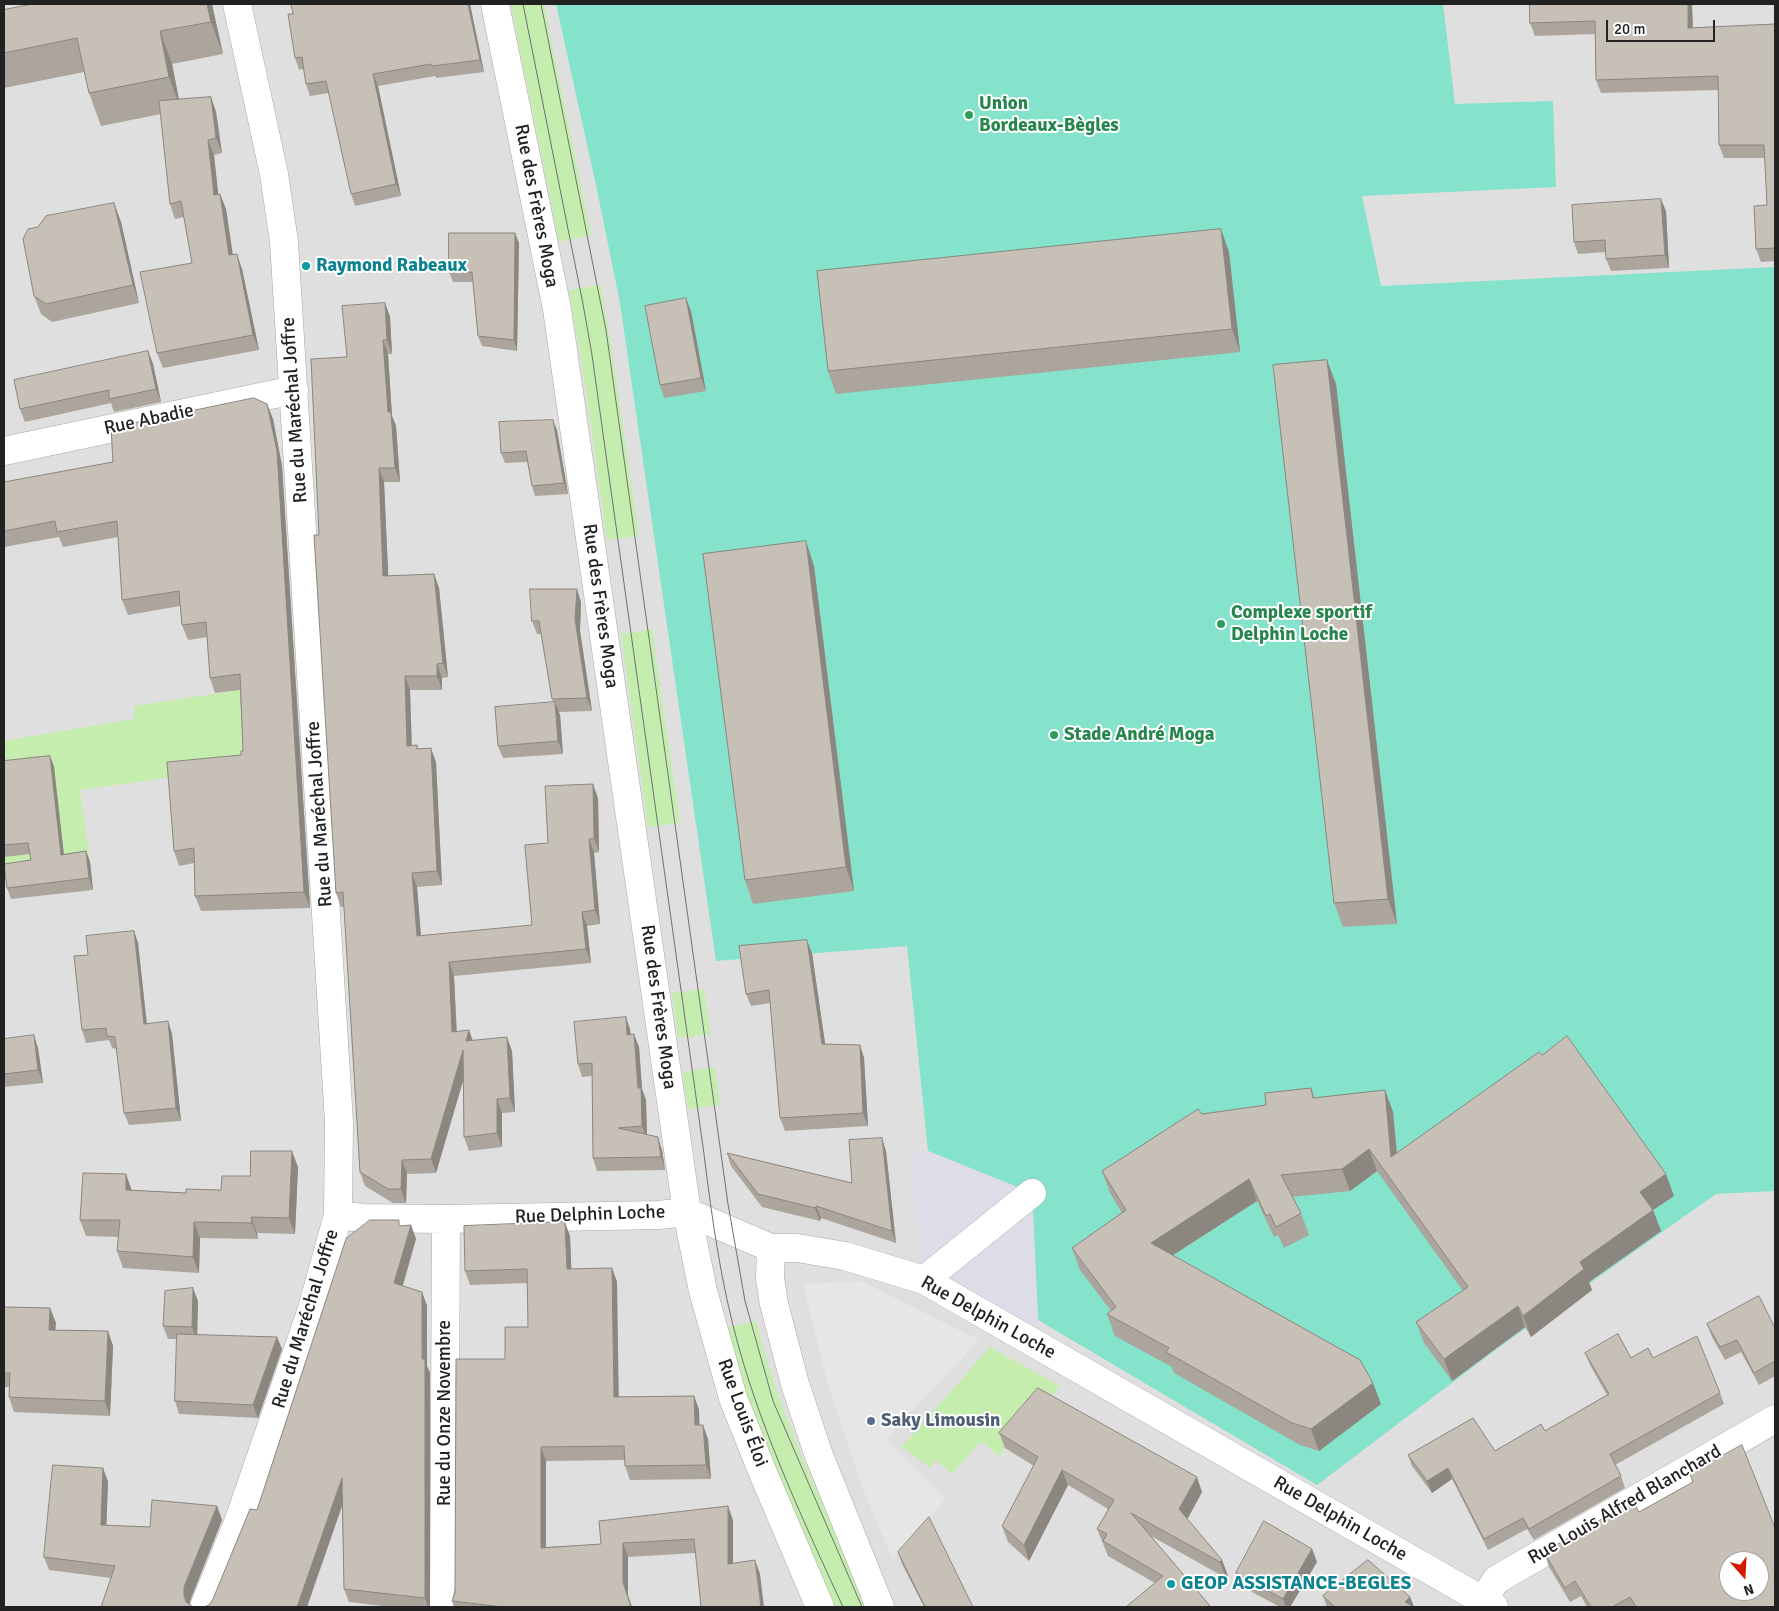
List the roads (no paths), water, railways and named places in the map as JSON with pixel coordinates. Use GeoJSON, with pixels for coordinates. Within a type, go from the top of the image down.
{"type":"FeatureCollection","features":[{"type":"Feature","properties":{"kind":"street","name":"Rue du Maréchal Joffre"},"geometry":{"type":"LineString","coordinates":[[204,1607],[239,1520],[312,1309],[338,1215],[339,1112],[284,242],[274,174],[237,4]]}},
{"type":"Feature","properties":{"kind":"street","name":"Rue des Frères Moga"},"geometry":{"type":"LineString","coordinates":[[495,4],[557,309],[687,1212]]}},
{"type":"Feature","properties":{"kind":"street","name":"Rue Abadie"},"geometry":{"type":"LineString","coordinates":[[4,451],[294,390]]}},
{"type":"Feature","properties":{"kind":"street"},"geometry":{"type":"LineString","coordinates":[[924,1280],[1032,1193]]}},
{"type":"Feature","properties":{"kind":"street","name":"Rue Delphin Loche"},"geometry":{"type":"LineString","coordinates":[[338,1215],[362,1218],[446,1219],[658,1215],[687,1212],[771,1248],[797,1248],[845,1256],[924,1280],[1489,1604]]}},
{"type":"Feature","properties":{"kind":"street","name":"Rue Louis Éloi"},"geometry":{"type":"LineString","coordinates":[[687,1212],[703,1291],[733,1398],[820,1607]]}},
{"type":"Feature","properties":{"kind":"street","name":"Rue du Onze Novembre"},"geometry":{"type":"LineString","coordinates":[[444,1607],[446,1219]]}},
{"type":"Feature","properties":{"kind":"street"},"geometry":{"type":"LineString","coordinates":[[771,1248],[770,1278],[774,1304],[796,1384],[818,1453],[880,1607]]}},
{"type":"Feature","properties":{"kind":"street","name":"Rue Louis Alfred Blanchard"},"geometry":{"type":"LineString","coordinates":[[1489,1604],[1496,1580],[1775,1419]]}},
{"type":"Feature","properties":{"kind":"tram line"},"geometry":{"type":"LineString","coordinates":[[523,4],[592,355],[710,1203],[722,1276],[739,1348],[760,1414],[786,1479],[843,1607]]}},
{"type":"Feature","properties":{"kind":"tram line"},"geometry":{"type":"LineString","coordinates":[[541,4],[606,330],[728,1204],[745,1301],[773,1401],[862,1607]]}},
{"type":"Feature","properties":{"kind":"place","name":"Union Bordeaux-Bègles"},"geometry":{"type":"Point","coordinates":[969,115]}},
{"type":"Feature","properties":{"kind":"place","name":"Raymond Rabeaux"},"geometry":{"type":"Point","coordinates":[306,266]}},
{"type":"Feature","properties":{"kind":"place","name":"Complexe sportif Delphin Loche"},"geometry":{"type":"Point","coordinates":[1221,624]}},
{"type":"Feature","properties":{"kind":"place","name":"Stade André Moga"},"geometry":{"type":"Point","coordinates":[1054,735]}},
{"type":"Feature","properties":{"kind":"place","name":"Saky Limousin"},"geometry":{"type":"Point","coordinates":[871,1421]}},
{"type":"Feature","properties":{"kind":"place","name":"GEOP ASSISTANCE-BEGLES"},"geometry":{"type":"Point","coordinates":[1171,1584]}}]}
